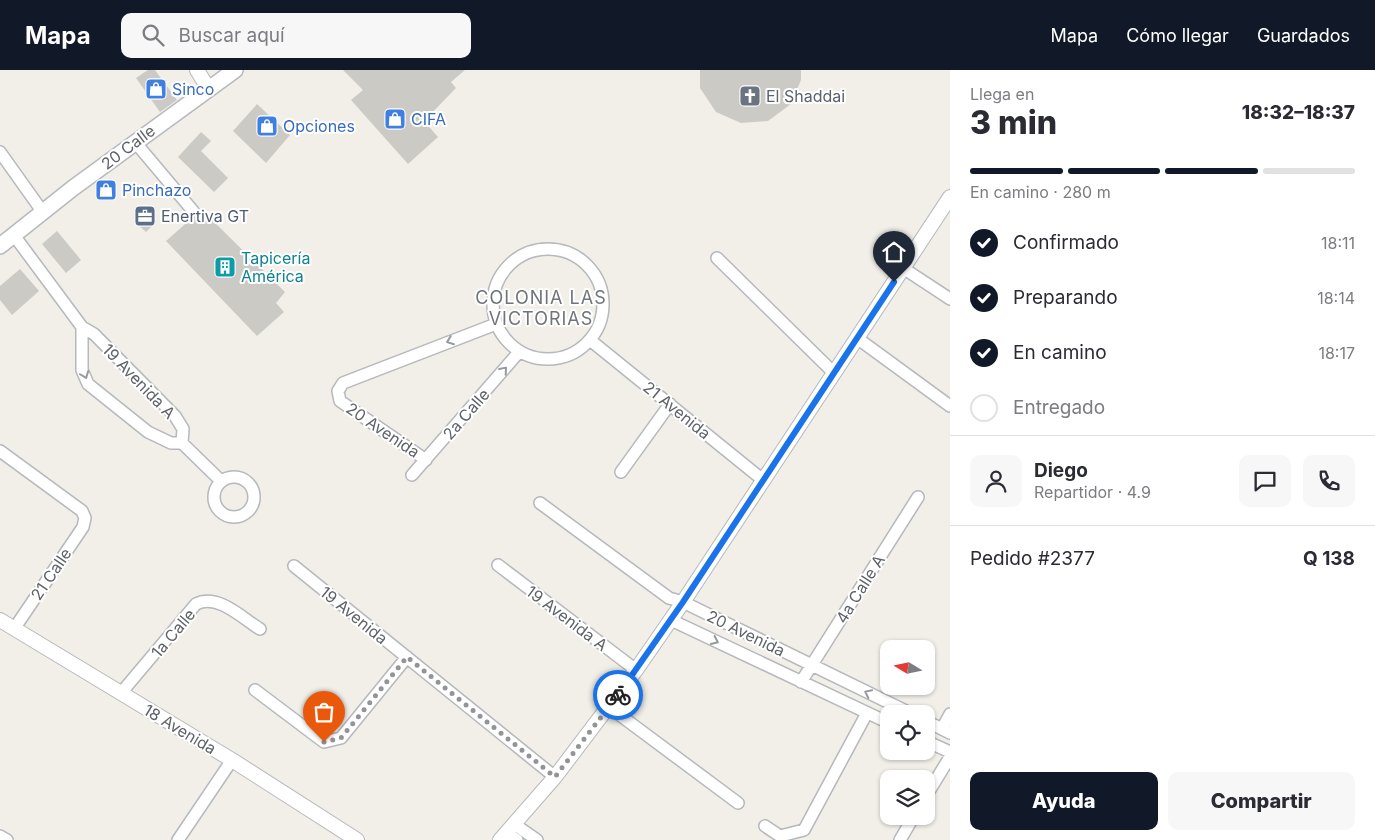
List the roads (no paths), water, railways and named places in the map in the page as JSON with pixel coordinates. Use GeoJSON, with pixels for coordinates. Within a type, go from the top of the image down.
{"type":"FeatureCollection","features":[{"type":"Feature","properties":{"kind":"main road","name":"20 Calle"},"geometry":{"type":"LineString","coordinates":[[6,239],[208,88],[235,70]]}},
{"type":"Feature","properties":{"kind":"street"},"geometry":{"type":"LineString","coordinates":[[197,70],[208,88]]}},
{"type":"Feature","properties":{"kind":"street"},"geometry":{"type":"LineString","coordinates":[[135,142],[193,211]]}},
{"type":"Feature","properties":{"kind":"street"},"geometry":{"type":"LineString","coordinates":[[0,152],[42,211]]}},
{"type":"Feature","properties":{"kind":"street"},"geometry":{"type":"LineString","coordinates":[[537,840],[509,834],[609,708],[671,620],[950,197]]}},
{"type":"Feature","properties":{"kind":"street","name":"19 Avenida A"},"geometry":{"type":"LineString","coordinates":[[6,239],[82,327],[94,334],[175,416],[183,429],[182,443]]}},
{"type":"Feature","properties":{"kind":"street"},"geometry":{"type":"LineString","coordinates":[[557,249],[581,259],[597,279],[602,291],[602,317],[590,340],[573,354],[551,360],[540,360],[519,352],[505,340],[496,324],[492,298],[495,285],[505,269],[520,256],[531,251],[557,249]]}},
{"type":"Feature","properties":{"kind":"street"},"geometry":{"type":"LineString","coordinates":[[717,258],[834,373]]}},
{"type":"Feature","properties":{"kind":"street"},"geometry":{"type":"LineString","coordinates":[[903,268],[950,299]]}},
{"type":"Feature","properties":{"kind":"street","name":"20 Avenida"},"geometry":{"type":"LineString","coordinates":[[426,460],[340,400],[338,391],[343,383],[496,324]]}},
{"type":"Feature","properties":{"kind":"street","name":"19 Avenida A"},"geometry":{"type":"LineString","coordinates":[[82,327],[82,370],[88,384],[148,432],[171,443],[182,443],[221,481]]}},
{"type":"Feature","properties":{"kind":"street"},"geometry":{"type":"LineString","coordinates":[[857,338],[950,406]]}},
{"type":"Feature","properties":{"kind":"street","name":"21 Avenida"},"geometry":{"type":"LineString","coordinates":[[590,340],[763,480]]}},
{"type":"Feature","properties":{"kind":"street","name":"2a Calle"},"geometry":{"type":"LineString","coordinates":[[412,475],[519,352]]}},
{"type":"Feature","properties":{"kind":"street"},"geometry":{"type":"LineString","coordinates":[[621,472],[670,404]]}},
{"type":"Feature","properties":{"kind":"street","name":"21 Calle"},"geometry":{"type":"LineString","coordinates":[[0,452],[82,511],[85,518],[82,527],[14,629]]}},
{"type":"Feature","properties":{"kind":"street","name":"4a Calle A"},"geometry":{"type":"LineString","coordinates":[[801,682],[918,496]]}},
{"type":"Feature","properties":{"kind":"street","name":"20 Avenida"},"geometry":{"type":"LineString","coordinates":[[540,503],[669,598],[683,602],[893,705]]}},
{"type":"Feature","properties":{"kind":"street","name":"19 Avenida A"},"geometry":{"type":"LineString","coordinates":[[498,565],[636,670]]}},
{"type":"Feature","properties":{"kind":"street","name":"19 Avenida"},"geometry":{"type":"LineString","coordinates":[[294,566],[555,777]]}},
{"type":"Feature","properties":{"kind":"street","name":"1a Calle"},"geometry":{"type":"LineString","coordinates":[[121,693],[196,604],[204,600],[216,601],[260,629]]}},
{"type":"Feature","properties":{"kind":"street","name":"18 Avenida"},"geometry":{"type":"LineString","coordinates":[[0,620],[232,760],[357,840]]}},
{"type":"Feature","properties":{"kind":"street","name":"20 Avenida"},"geometry":{"type":"LineString","coordinates":[[671,620],[880,719]]}},
{"type":"Feature","properties":{"kind":"street"},"geometry":{"type":"LineString","coordinates":[[255,690],[324,742],[341,738],[407,657]]}},
{"type":"Feature","properties":{"kind":"street"},"geometry":{"type":"LineString","coordinates":[[609,708],[738,803]]}},
{"type":"Feature","properties":{"kind":"street"},"geometry":{"type":"LineString","coordinates":[[765,826],[780,836],[804,830],[867,713]]}},
{"type":"Feature","properties":{"kind":"street"},"geometry":{"type":"LineString","coordinates":[[946,731],[950,714]]}},
{"type":"Feature","properties":{"kind":"street"},"geometry":{"type":"LineString","coordinates":[[935,745],[950,752]]}},
{"type":"Feature","properties":{"kind":"street"},"geometry":{"type":"LineString","coordinates":[[935,781],[950,757]]}},
{"type":"Feature","properties":{"kind":"street"},"geometry":{"type":"LineString","coordinates":[[178,840],[232,760]]}},
{"type":"Feature","properties":{"kind":"street"},"geometry":{"type":"LineString","coordinates":[[900,840],[909,825]]}},
{"type":"Feature","properties":{"kind":"street"},"geometry":{"type":"LineString","coordinates":[[0,836],[7,840]]}},
{"type":"Feature","properties":{"kind":"place","name":"Sinco"},"geometry":{"type":"Point","coordinates":[156,89]}},
{"type":"Feature","properties":{"kind":"place","name":"El Shaddai"},"geometry":{"type":"Point","coordinates":[750,96]}},
{"type":"Feature","properties":{"kind":"place","name":"CIFA"},"geometry":{"type":"Point","coordinates":[395,119]}},
{"type":"Feature","properties":{"kind":"place","name":"Opciones"},"geometry":{"type":"Point","coordinates":[267,126]}},
{"type":"Feature","properties":{"kind":"place","name":"Pinchazo"},"geometry":{"type":"Point","coordinates":[106,190]}},
{"type":"Feature","properties":{"kind":"place","name":"Enertiva GT"},"geometry":{"type":"Point","coordinates":[145,216]}},
{"type":"Feature","properties":{"kind":"place","name":"Tapicería América"},"geometry":{"type":"Point","coordinates":[225,267]}},
{"type":"Feature","properties":{"kind":"district","name":"COLONIA LAS VICTORIAS"},"geometry":{"type":"Point","coordinates":[541,308]}}]}
